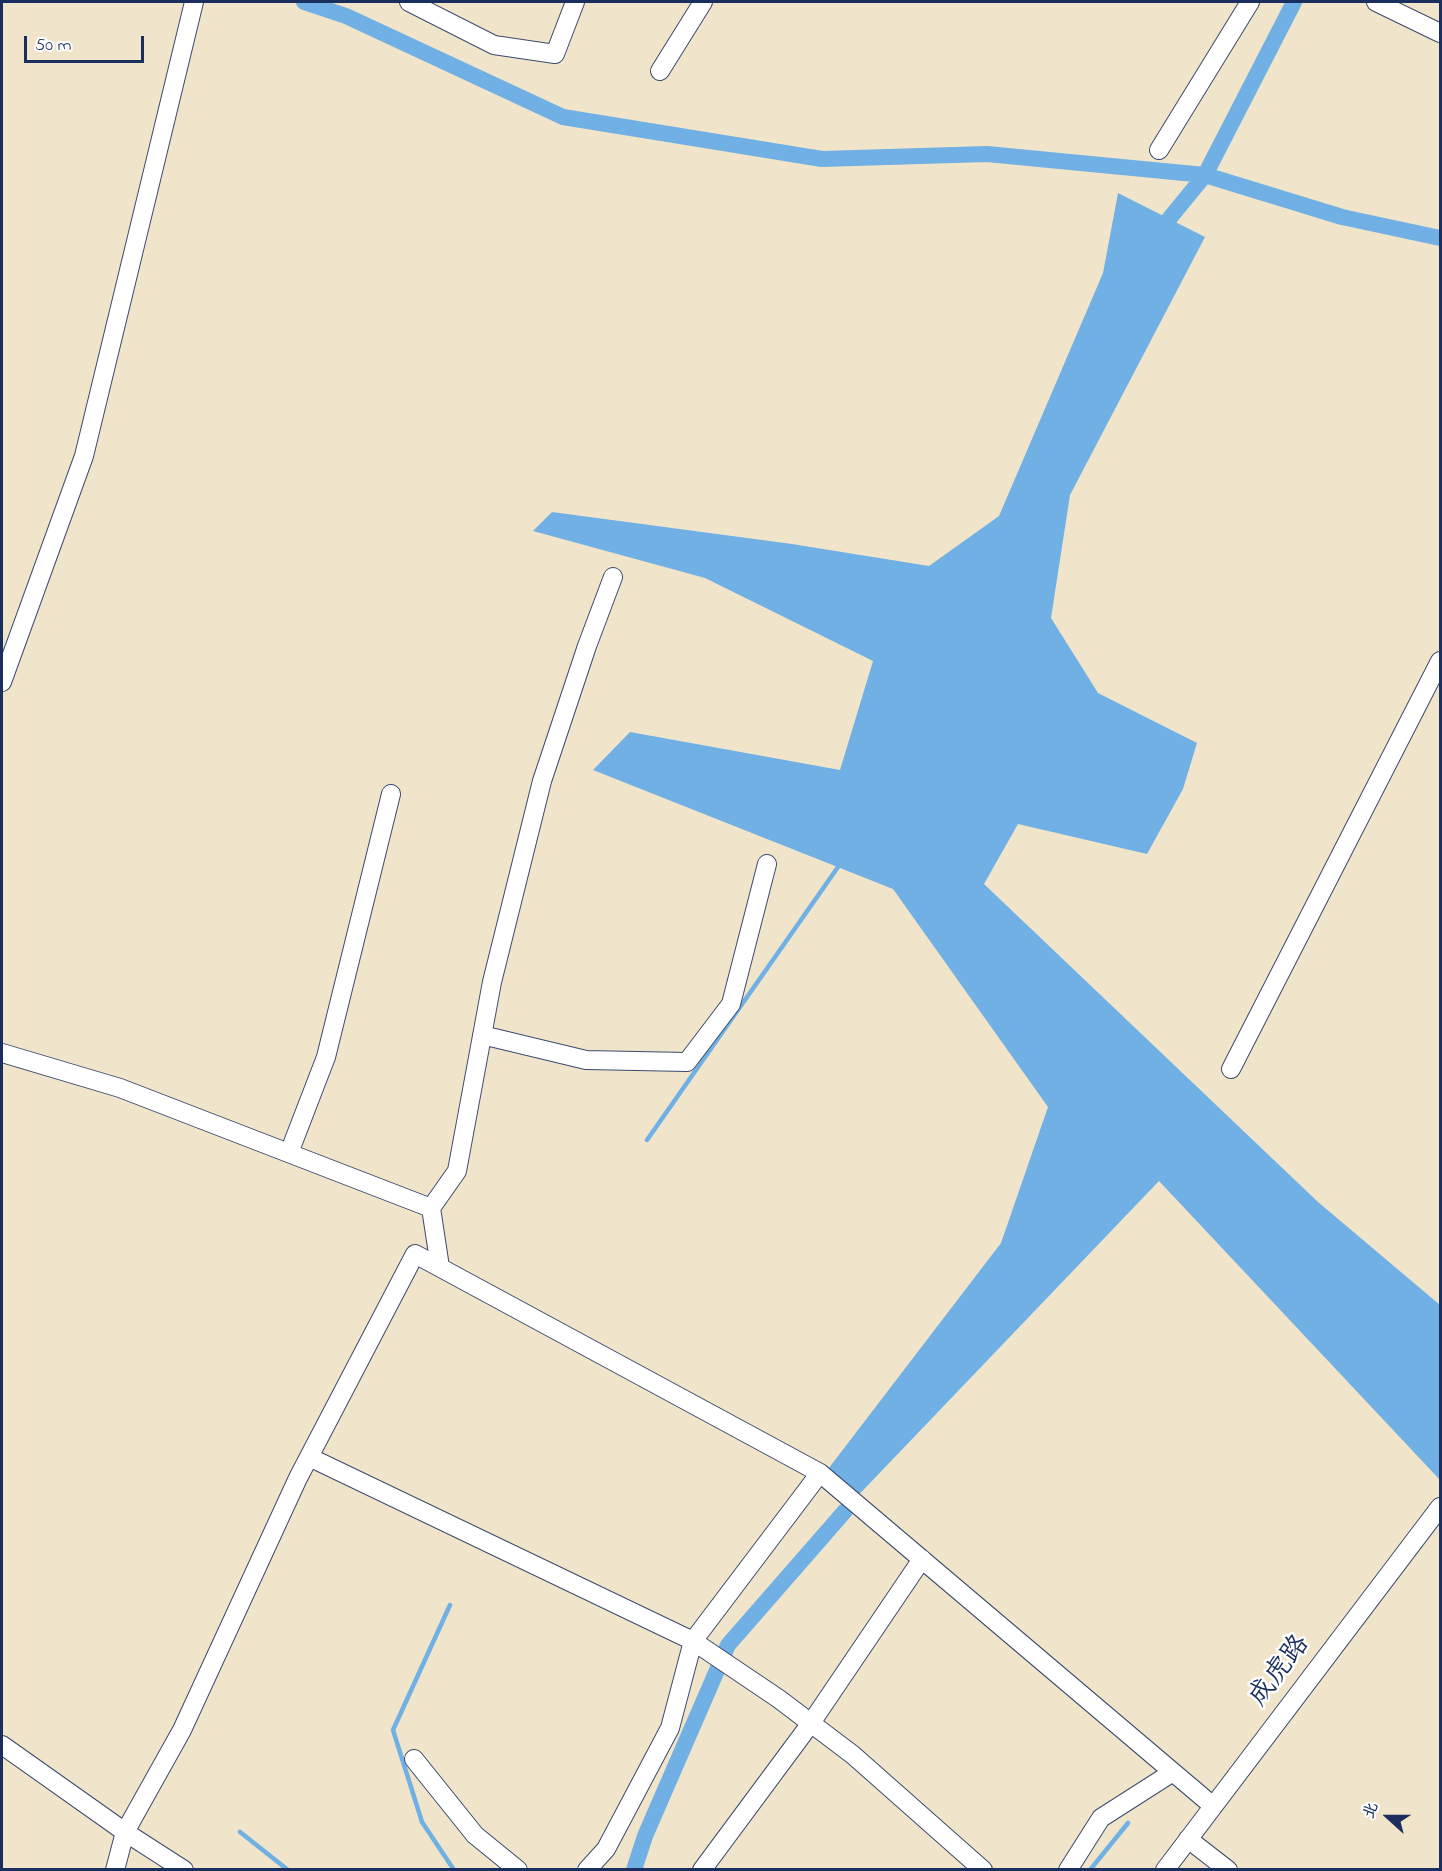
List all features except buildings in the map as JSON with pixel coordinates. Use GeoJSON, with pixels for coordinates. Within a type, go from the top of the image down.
{"type":"FeatureCollection","features":[{"type":"Feature","properties":{"kind":"street"},"geometry":{"type":"LineString","coordinates":[[2,682],[84,456],[194,2]]}},
{"type":"Feature","properties":{"kind":"street"},"geometry":{"type":"LineString","coordinates":[[409,2],[494,45],[555,54],[575,2]]}},
{"type":"Feature","properties":{"kind":"street"},"geometry":{"type":"LineString","coordinates":[[660,71],[703,2]]}},
{"type":"Feature","properties":{"kind":"street"},"geometry":{"type":"LineString","coordinates":[[1159,150],[1250,2]]}},
{"type":"Feature","properties":{"kind":"street"},"geometry":{"type":"LineString","coordinates":[[1386,4],[1440,33]]}},
{"type":"Feature","properties":{"kind":"street"},"geometry":{"type":"LineString","coordinates":[[440,1268],[430,1208],[457,1171],[492,982],[542,781],[586,646],[613,577]]}},
{"type":"Feature","properties":{"kind":"street"},"geometry":{"type":"LineString","coordinates":[[1231,1069],[1440,661]]}},
{"type":"Feature","properties":{"kind":"street"},"geometry":{"type":"LineString","coordinates":[[289,1153],[326,1057],[391,794]]}},
{"type":"Feature","properties":{"kind":"street"},"geometry":{"type":"LineString","coordinates":[[482,1035],[586,1060],[687,1062],[731,1004],[767,864]]}},
{"type":"Feature","properties":{"kind":"street"},"geometry":{"type":"LineString","coordinates":[[2,1053],[120,1088],[430,1208]]}},
{"type":"Feature","properties":{"kind":"street"},"geometry":{"type":"LineString","coordinates":[[115,1869],[125,1832],[182,1730],[309,1457],[415,1254],[820,1473],[1213,1806]]}},
{"type":"Feature","properties":{"kind":"street"},"geometry":{"type":"LineString","coordinates":[[309,1457],[693,1641],[853,1755],[983,1869]]}},
{"type":"Feature","properties":{"kind":"street"},"geometry":{"type":"LineString","coordinates":[[586,1869],[606,1849],[670,1728],[693,1641],[820,1473]]}},
{"type":"Feature","properties":{"kind":"street","name":"成虎路"},"geometry":{"type":"LineString","coordinates":[[1165,1869],[1440,1507]]}},
{"type":"Feature","properties":{"kind":"street"},"geometry":{"type":"LineString","coordinates":[[702,1869],[811,1723],[922,1559]]}},
{"type":"Feature","properties":{"kind":"street"},"geometry":{"type":"LineString","coordinates":[[2,1745],[125,1832],[184,1869]]}},
{"type":"Feature","properties":{"kind":"street"},"geometry":{"type":"LineString","coordinates":[[414,1759],[475,1835],[518,1869]]}},
{"type":"Feature","properties":{"kind":"street"},"geometry":{"type":"LineString","coordinates":[[1068,1869],[1101,1818],[1173,1772]]}},
{"type":"Feature","properties":{"kind":"street"},"geometry":{"type":"LineString","coordinates":[[1188,1839],[1228,1869]]}},
{"type":"Feature","properties":{"kind":"water"},"geometry":{"type":"Polygon","coordinates":[[[1118,193],[1205,237],[1070,495],[1051,618],[1098,693],[1197,743],[1183,789],[1147,854],[1018,824],[984,884],[1318,1202],[1440,1305],[1440,1480],[1159,1181],[848,1506],[822,1477],[1001,1243],[1048,1107],[893,889],[593,770],[630,732],[840,770],[873,661],[705,578],[533,531],[552,512],[792,544],[929,566],[999,516],[1103,273],[1118,193]]]}},
{"type":"Feature","properties":{"kind":"waterway"},"geometry":{"type":"LineString","coordinates":[[304,2],[346,16],[563,117],[822,159],[987,154],[1205,175],[1342,217],[1440,238]]}},
{"type":"Feature","properties":{"kind":"waterway"},"geometry":{"type":"LineString","coordinates":[[1169,219],[1205,175],[1294,2]]}},
{"type":"Feature","properties":{"kind":"waterway"},"geometry":{"type":"LineString","coordinates":[[647,1140],[838,867]]}},
{"type":"Feature","properties":{"kind":"waterway"},"geometry":{"type":"LineString","coordinates":[[634,1870],[645,1836],[728,1645],[845,1511]]}},
{"type":"Feature","properties":{"kind":"waterway"},"geometry":{"type":"LineString","coordinates":[[450,1605],[393,1730],[422,1822],[454,1870]]}},
{"type":"Feature","properties":{"kind":"waterway"},"geometry":{"type":"LineString","coordinates":[[1090,1870],[1128,1823]]}},
{"type":"Feature","properties":{"kind":"waterway"},"geometry":{"type":"LineString","coordinates":[[240,1832],[288,1870]]}}]}
